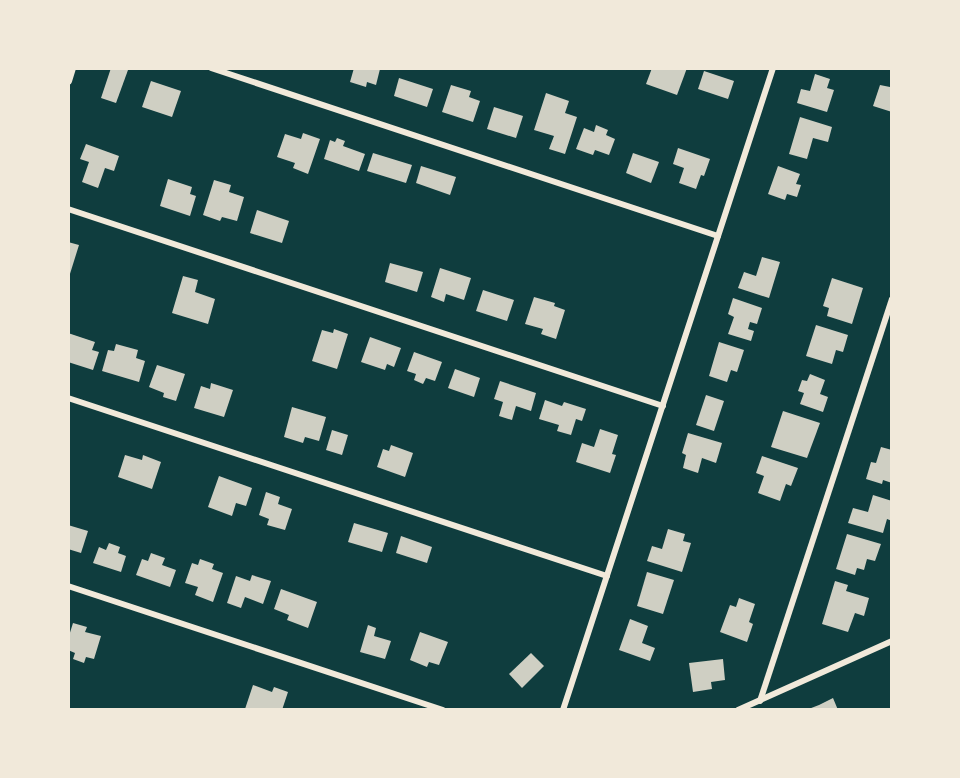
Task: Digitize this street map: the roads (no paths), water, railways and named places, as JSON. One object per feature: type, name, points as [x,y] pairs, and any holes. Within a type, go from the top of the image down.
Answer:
[{"type":"street","points":[[68,81],[72,68]]},
{"type":"street","points":[[211,68],[718,236]]},
{"type":"street","points":[[563,710],[773,68]]},
{"type":"street","points":[[68,209],[663,406]]},
{"type":"street","points":[[760,701],[892,299]]},
{"type":"street","points":[[68,398],[607,576]]},
{"type":"street","points":[[68,586],[443,710]]},
{"type":"street","points":[[738,710],[892,641]]}]
